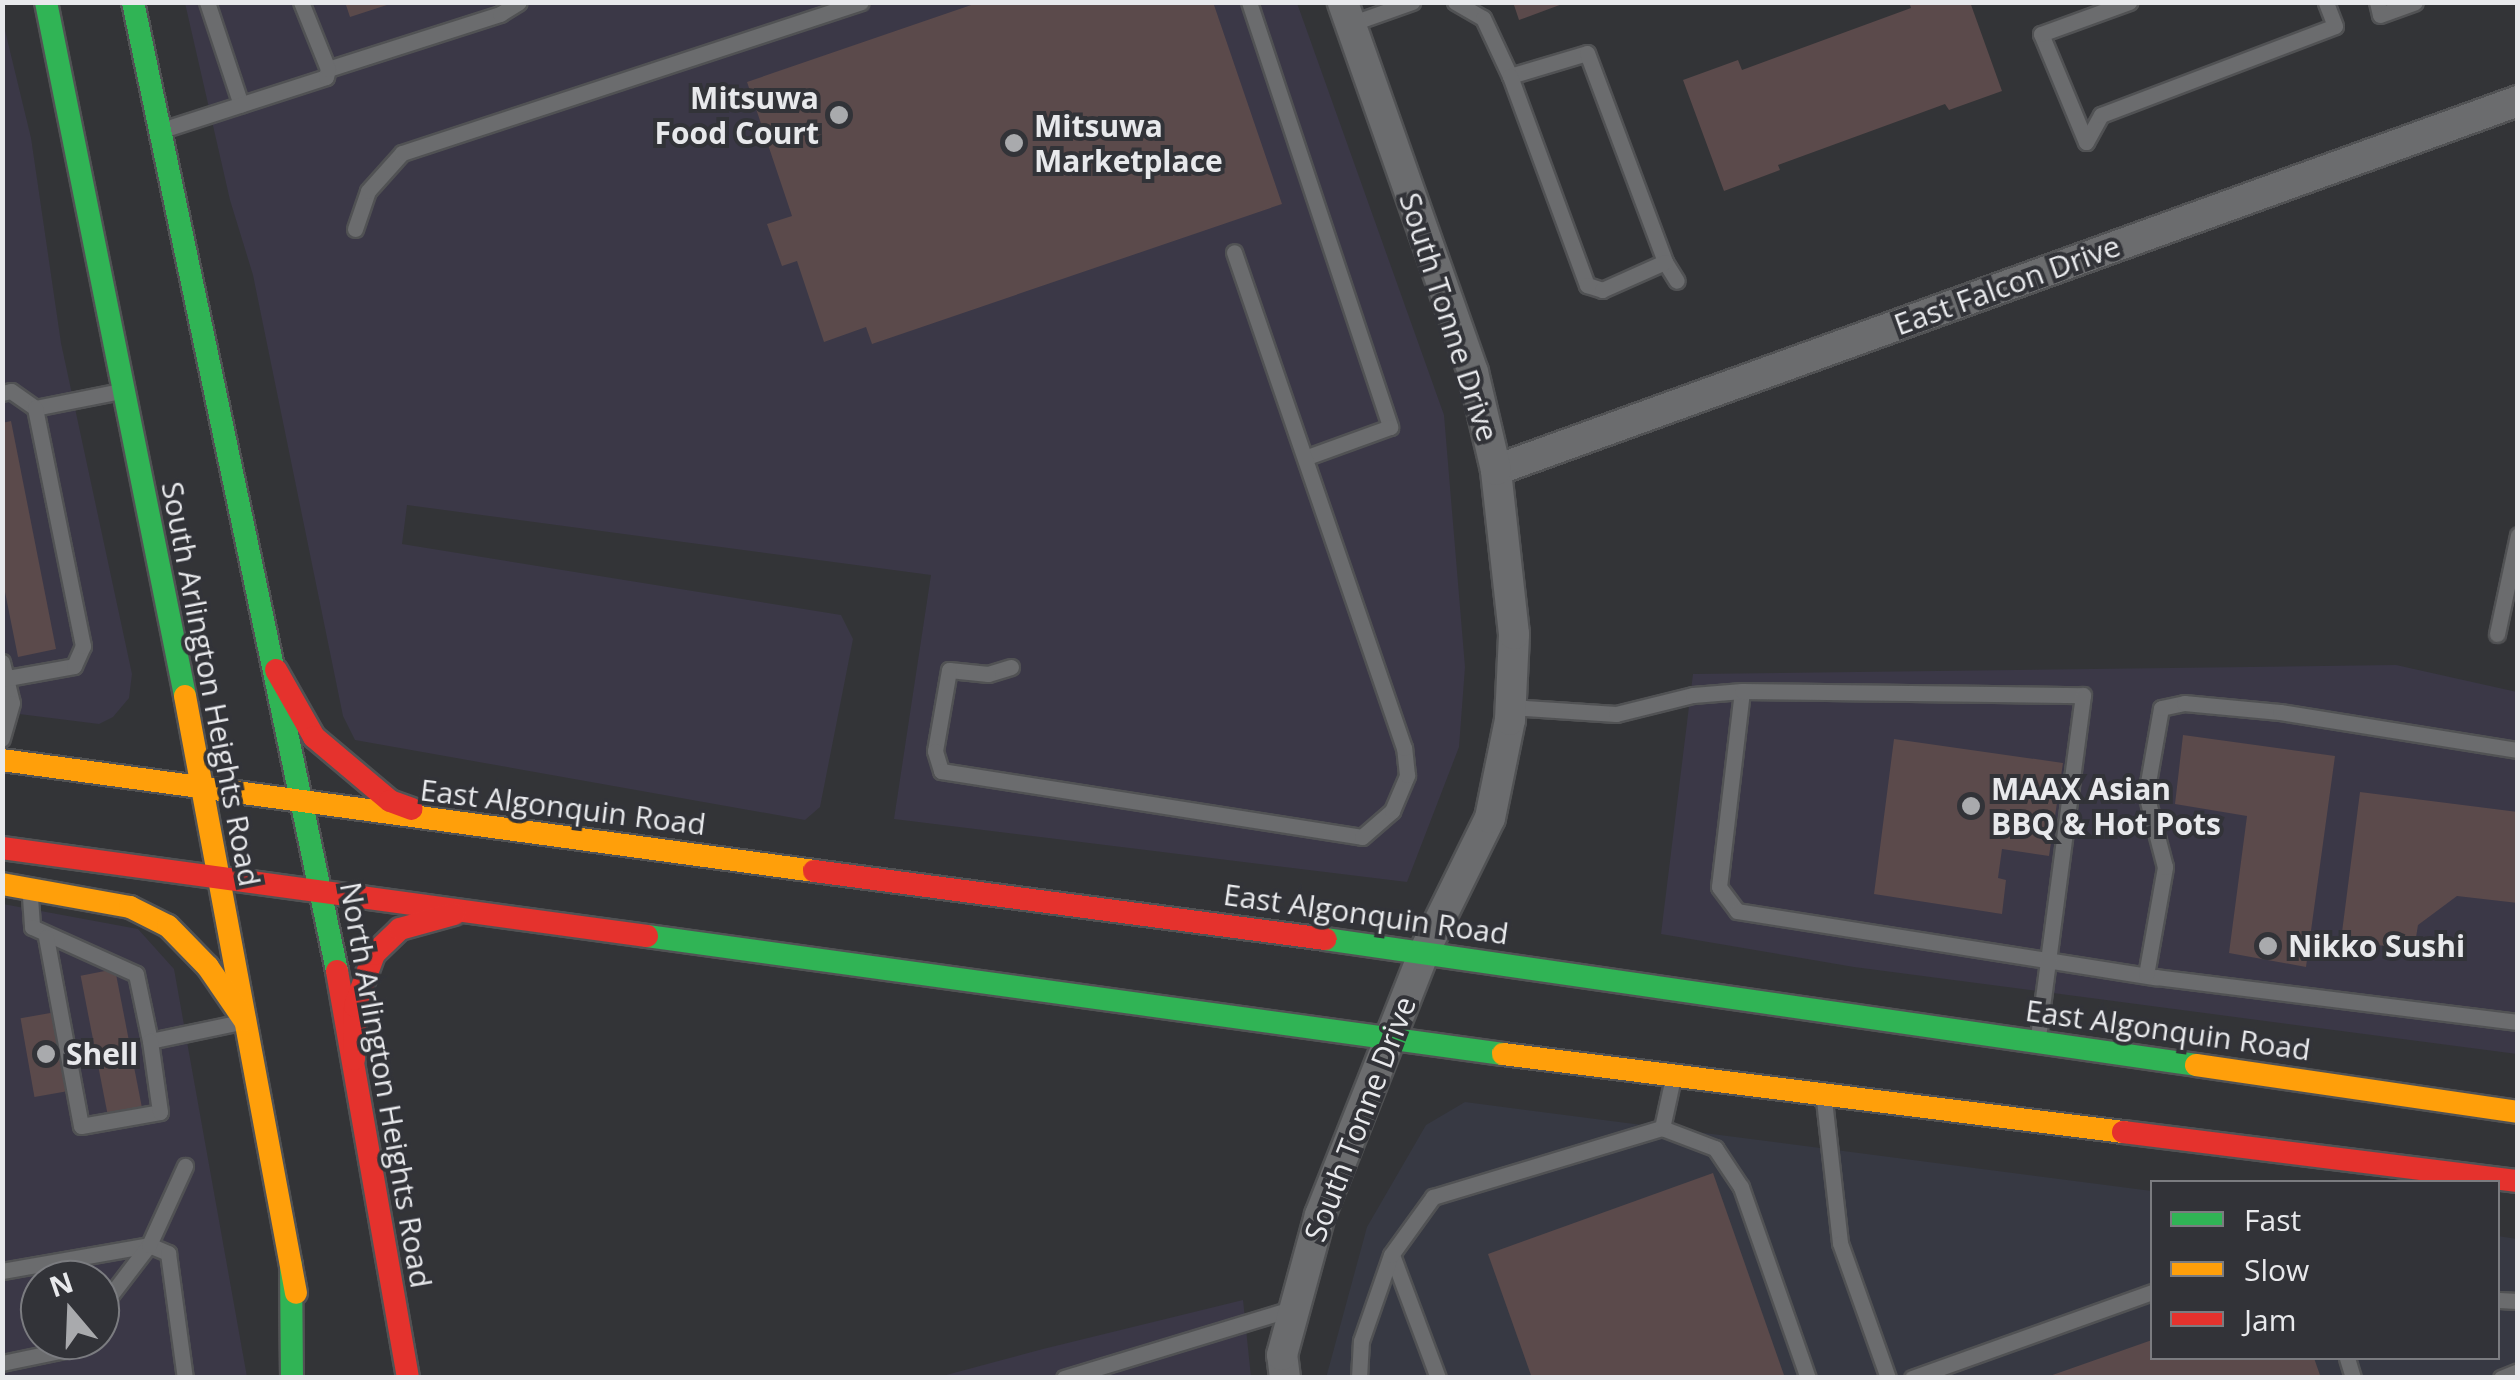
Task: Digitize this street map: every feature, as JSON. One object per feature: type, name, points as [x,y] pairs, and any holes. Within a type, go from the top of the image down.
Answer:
[{"type":"main road","name":"South Arlington Heights Road","points":[[46,2],[204,790],[314,1378]]},
{"type":"main road","points":[[134,2],[276,670],[299,803]]},
{"type":"main road","points":[[276,670],[314,737],[339,762],[390,800],[449,824]]},
{"type":"main road","name":"East Algonquin Road","points":[[2,760],[449,824],[1424,952],[2518,1112]]},
{"type":"main road","name":"North Arlington Heights Road","points":[[299,803],[323,890],[408,1378]]},
{"type":"main road","points":[[2,848],[1673,1077],[2518,1180]]},
{"type":"main road","points":[[2,884],[30,889],[61,911],[130,908],[168,926],[208,967],[245,1021]]},
{"type":"main road","points":[[354,1059],[355,1006],[374,954],[400,929],[466,910]]},
{"type":"main road","points":[[290,1265],[292,1378]]},
{"type":"street","name":"South Tonne Drive","points":[[1285,1378],[1282,1355],[1320,1215],[1424,952],[1490,818],[1510,708],[1514,634],[1496,470],[1473,372],[1346,13]]},
{"type":"street","name":"East Falcon Drive","points":[[1496,470],[2518,101]]},
{"type":"lane","points":[[207,2],[241,104]]},
{"type":"lane","points":[[161,130],[326,77],[328,69],[302,2]]},
{"type":"lane","points":[[328,69],[500,14],[519,2]]},
{"type":"lane","points":[[355,229],[368,192],[402,153],[861,2]]},
{"type":"lane","points":[[1250,2],[1390,427],[1306,457]]},
{"type":"lane","points":[[1346,13],[1412,2]]},
{"type":"lane","points":[[1455,2],[1483,18],[1510,76],[1587,284],[1602,290],[1665,262]]},
{"type":"lane","points":[[2128,2],[2041,34],[2086,142],[2101,115],[2335,26],[2326,2]]},
{"type":"lane","points":[[2376,2],[2380,14],[2415,2]]},
{"type":"lane","points":[[1510,76],[1587,52],[1665,262],[1677,281]]},
{"type":"lane","points":[[1011,667],[988,674],[950,670],[935,751],[941,771],[1362,836],[1392,811],[1407,775],[1404,748],[1234,252]]},
{"type":"lane","points":[[35,408],[122,390]]},
{"type":"lane","points":[[2,393],[10,391],[35,408],[82,646],[74,666],[5,680]]},
{"type":"lane","points":[[2496,634],[2518,535]]},
{"type":"lane","points":[[2,662],[12,703],[2,739]]},
{"type":"lane","points":[[1510,708],[1616,714],[1693,695],[1742,691],[2083,695],[2038,1042]]},
{"type":"lane","points":[[1742,691],[1719,888],[1738,910],[2048,961],[2518,1022]]},
{"type":"lane","points":[[2146,975],[2165,866],[2146,794],[2161,708],[2184,703],[2280,712],[2518,750]]},
{"type":"lane","points":[[30,889],[32,927],[46,937],[96,953],[136,974],[160,1112],[82,1126],[46,937],[61,911]]},
{"type":"lane","points":[[150,1041],[245,1021]]},
{"type":"lane","points":[[1662,1128],[1673,1077]]},
{"type":"lane","points":[[1824,1096],[1840,1243],[1888,1378]]},
{"type":"lane","points":[[1359,1378],[1360,1341],[1392,1255],[1433,1197],[1662,1128],[1716,1148],[1741,1188],[1808,1378]]},
{"type":"lane","points":[[120,1283],[150,1245],[184,1166]]},
{"type":"lane","points":[[2,1271],[150,1245],[168,1253],[185,1378]]},
{"type":"lane","points":[[1392,1255],[1438,1378]]},
{"type":"lane","points":[[1912,1378],[2150,1293]]},
{"type":"lane","points":[[1064,1378],[1294,1308]]},
{"type":"lane","points":[[2501,1378],[2518,1372]]},
{"type":"shaded area","points":[[185,3],[1297,3],[1444,415],[1465,667],[1459,747],[1407,882],[894,819],[931,575],[407,505],[402,544],[841,615],[853,639],[820,807],[805,820],[355,740],[343,716],[253,275],[230,200]]},
{"type":"shaded area","points":[[2,18],[31,138],[61,343],[132,674],[129,698],[113,717],[99,724],[3,712]]},
{"type":"shaded area","points":[[2396,665],[2517,692],[2517,1054],[1854,967],[1661,934],[1693,674]]},
{"type":"shaded area","points":[[3,904],[138,929],[174,969],[247,1377],[3,1378]]},
{"type":"shaded area","points":[[1465,1102],[2150,1191],[2150,1360],[2500,1360],[2500,1236],[2517,1239],[2517,1377],[1326,1378],[1367,1227],[1426,1125]]},
{"type":"shaded area","points":[[1243,1300],[1251,1377],[935,1378],[1043,1349]]},
{"type":"building","points":[[345,2],[393,2],[393,3],[350,17]]},
{"type":"building","name":"Mitsuwa Marketplace","points":[[980,2],[1213,2],[1282,204],[872,344],[866,327],[824,342],[797,261],[782,266],[767,224],[792,216],[747,82]]},
{"type":"building","points":[[1513,2],[1565,2],[1565,3],[1519,20]]},
{"type":"building","points":[[1909,2],[1970,2],[2002,91],[1949,110],[1945,104],[1778,165],[1780,170],[1724,191],[1683,80],[1738,60],[1742,70],[1911,8]]},
{"type":"building","points":[[11,421],[56,649],[18,657],[2,577],[2,423]]},
{"type":"building","points":[[2183,735],[2335,756],[2306,967],[2229,953],[2247,816],[2175,804]]},
{"type":"building","name":"MAAX Asian BBQ & Hot Pots","points":[[1894,739],[2063,763],[2049,856],[2002,849],[1998,878],[2006,880],[2002,914],[1874,894]]},
{"type":"building","points":[[2360,792],[2518,812],[2518,903],[2457,896],[2418,925],[2414,950],[2341,940]]},
{"type":"building","name":"Shell","points":[[115,969],[143,1112],[109,1119],[81,976]]},
{"type":"building","name":"Shell","points":[[56,1012],[70,1091],[34,1097],[21,1018]]},
{"type":"building","points":[[1713,1173],[1785,1378],[1532,1378],[1488,1254]]},
{"type":"building","points":[[2150,1341],[2150,1360],[2315,1360],[2321,1378],[2044,1378]]},
{"type":"traffic: fast","points":[[46,2],[185,696]]},
{"type":"traffic: fast","points":[[133,2],[337,971]]},
{"type":"traffic: fast","points":[[647,936],[1503,1054]]},
{"type":"traffic: fast","points":[[1325,939],[2196,1065]]},
{"type":"traffic: fast","points":[[291,1265],[292,1378]]},
{"type":"traffic: slow","points":[[185,696],[296,1293]]},
{"type":"traffic: slow","points":[[2,760],[814,871]]},
{"type":"traffic: slow","points":[[2,884],[130,907],[168,926],[208,967],[245,1021]]},
{"type":"traffic: slow","points":[[1503,1054],[2123,1132]]},
{"type":"traffic: slow","points":[[2196,1065],[2518,1112]]},
{"type":"traffic: jam","points":[[276,670],[314,737],[390,801],[412,809]]},
{"type":"traffic: jam","points":[[2,848],[647,936]]},
{"type":"traffic: jam","points":[[814,871],[1325,939]]},
{"type":"traffic: jam","points":[[354,1059],[355,1006],[374,954],[400,929],[454,914]]},
{"type":"traffic: jam","points":[[337,971],[408,1378]]},
{"type":"traffic: jam","points":[[2123,1132],[2518,1181]]},
{"type":"place","name":"Mitsuwa Food Court","points":[[839,115]]},
{"type":"place","name":"Mitsuwa Marketplace","points":[[1014,143]]},
{"type":"place","name":"MAAX Asian BBQ & Hot Pots","points":[[1971,806]]},
{"type":"place","name":"Nikko Sushi","points":[[2268,946]]},
{"type":"place","name":"Shell","points":[[46,1054]]}]
